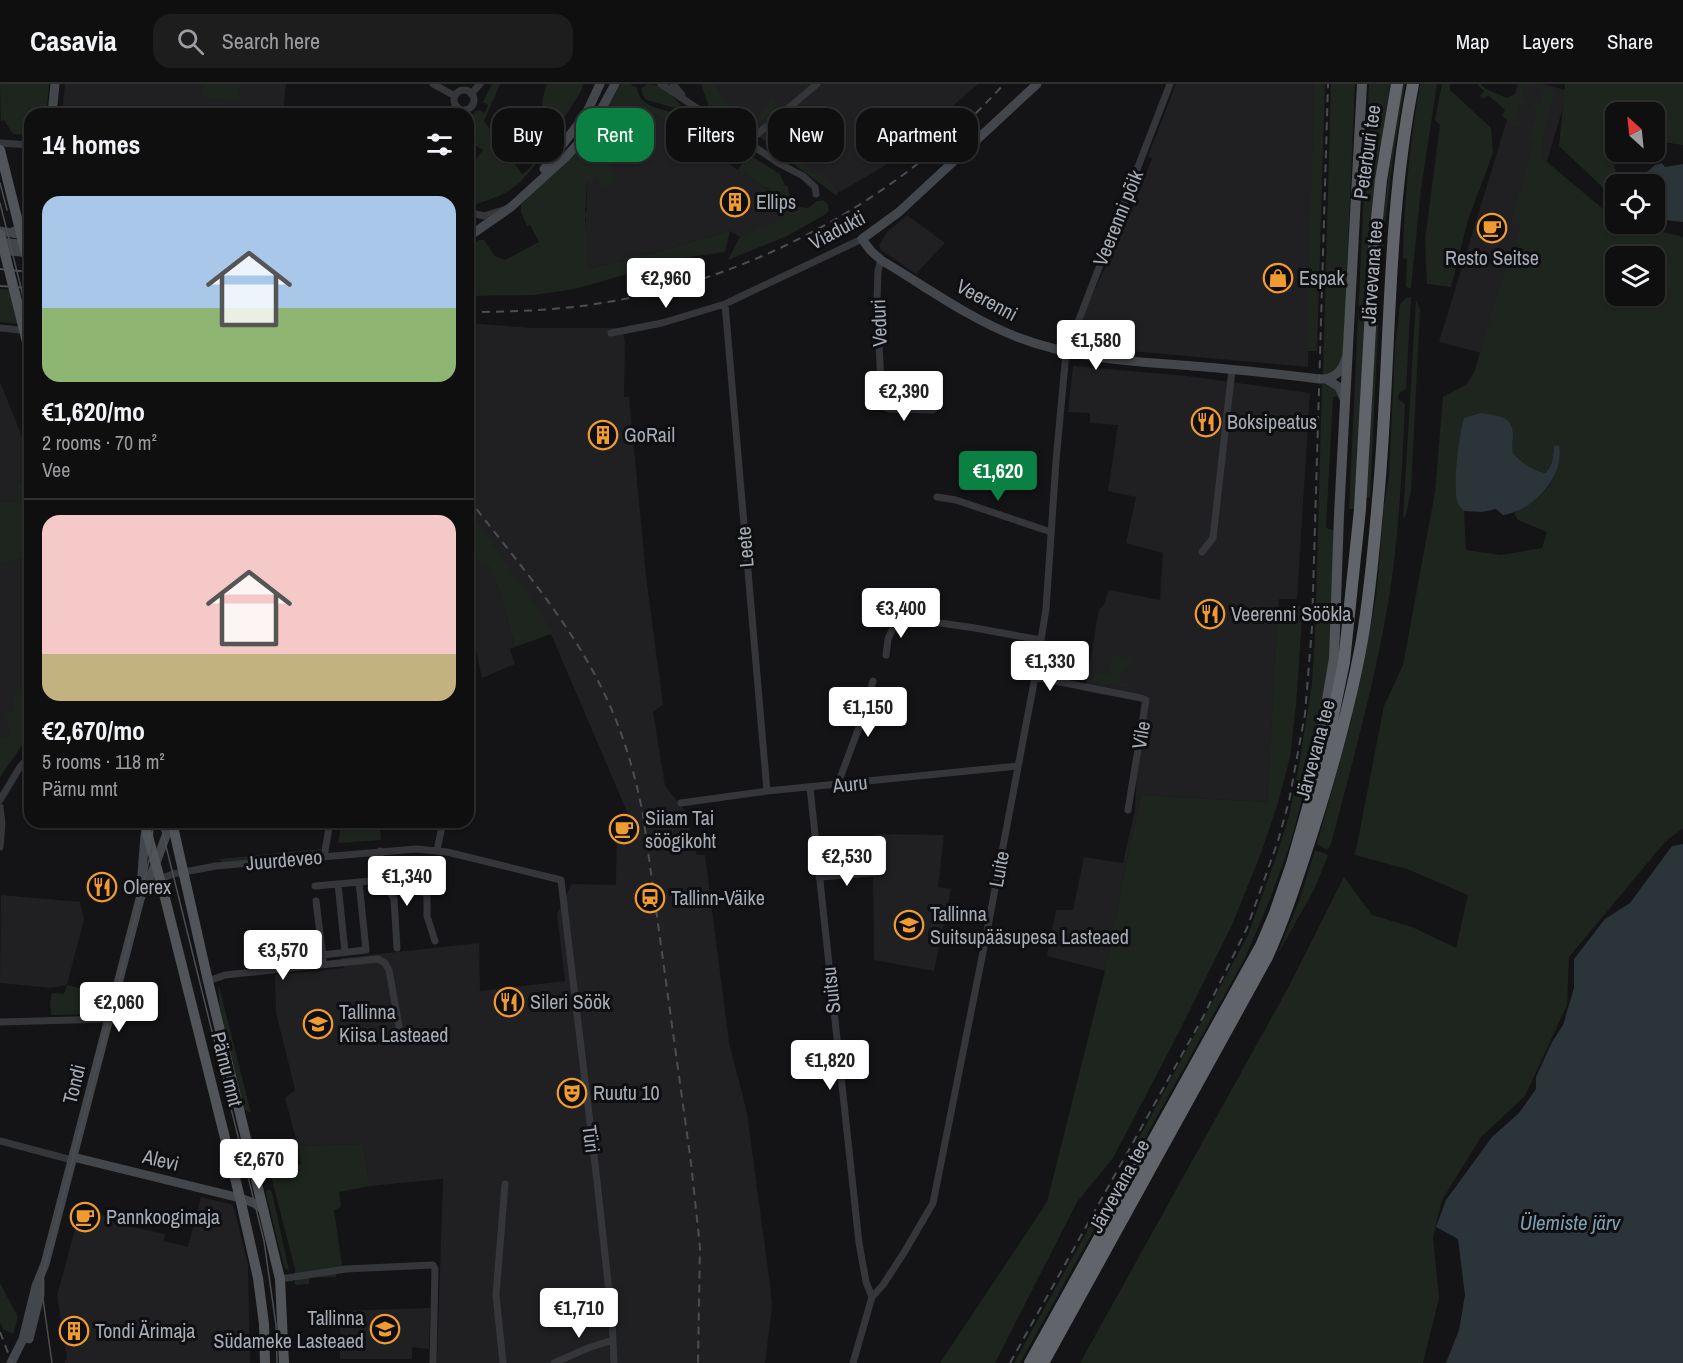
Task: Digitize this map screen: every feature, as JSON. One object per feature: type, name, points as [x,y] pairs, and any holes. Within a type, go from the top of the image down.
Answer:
[{"type":"highway","name":"Peterburi tee","points":[[1365,404],[1375,238],[1383,169],[1397,84]]},
{"type":"highway","name":"Järvevana tee","points":[[1043,1363],[1267,957],[1301,870],[1332,771],[1354,679],[1369,588],[1379,499],[1392,255],[1413,84]]},
{"type":"highway","name":"Järvevana tee","points":[[1030,1363],[1261,946],[1292,864],[1330,730],[1345,653],[1360,509],[1365,404]]},
{"type":"main road","name":"Järvevana tee","points":[[1305,812],[1334,658],[1347,354],[1362,84]]},
{"type":"main road","points":[[0,150],[24,246]]},
{"type":"main road","points":[[3,233],[24,327]]},
{"type":"main road","name":"Pärnu mnt","points":[[145,828],[161,879],[258,1278],[264,1324],[265,1363]]},
{"type":"main road","name":"Pärnu mnt","points":[[173,828],[280,1279],[284,1363]]},
{"type":"street","points":[[53,108],[55,84]]},
{"type":"street","points":[[433,84],[455,96]]},
{"type":"street","points":[[471,94],[480,84]]},
{"type":"street","points":[[474,214],[484,216],[511,207],[551,161],[586,114],[600,84]]},
{"type":"street","points":[[474,233],[511,207],[566,157],[590,130],[615,84]]},
{"type":"street","points":[[661,84],[695,108]]},
{"type":"street","points":[[673,84],[689,104]]},
{"type":"street","points":[[756,134],[817,84]]},
{"type":"street","name":"Viadukti","points":[[611,333],[662,322],[725,304],[874,232],[907,205],[1037,84]]},
{"type":"street","name":"Veerenni põik","points":[[1066,352],[1170,84]]},
{"type":"street","points":[[455,108],[455,96],[462,91],[471,94]]},
{"type":"street","points":[[468,108],[473,102],[471,94]]},
{"type":"street","points":[[0,143],[24,145]]},
{"type":"street","points":[[756,147],[809,181],[815,186],[816,194]]},
{"type":"street","points":[[3,233],[24,227]]},
{"type":"street","points":[[3,233],[24,235]]},
{"type":"street","name":"Veerenni","points":[[862,239],[881,260],[992,326],[1017,337],[1066,352],[1130,362],[1326,379]]},
{"type":"street","points":[[0,242],[24,244]]},
{"type":"street","points":[[0,250],[24,253]]},
{"type":"street","name":"Veduri","points":[[881,260],[878,271],[877,301],[882,406],[889,409],[933,410]]},
{"type":"street","name":"Leete","points":[[725,304],[767,791]]},
{"type":"street","points":[[0,327],[24,330]]},
{"type":"street","name":"Luite","points":[[853,1363],[872,1297],[883,1285],[933,1203],[1035,677],[1046,609],[1066,352]]},
{"type":"street","points":[[1326,379],[1339,372],[1347,354]]},
{"type":"street","points":[[1202,552],[1213,538],[1232,370]]},
{"type":"street","points":[[1326,379],[1339,387],[1345,401]]},
{"type":"street","points":[[938,497],[956,500],[1051,532]]},
{"type":"street","points":[[886,655],[888,639],[898,617],[1041,640]]},
{"type":"street","name":"Vile","points":[[1035,677],[1146,700],[1128,810]]},
{"type":"street","points":[[837,786],[861,722],[873,681]]},
{"type":"street","points":[[0,800],[24,763]]},
{"type":"street","name":"Auru","points":[[681,803],[767,791],[837,786],[1018,766]]},
{"type":"street","name":"Suitsu","points":[[810,788],[859,1243],[866,1282],[872,1297]]},
{"type":"street","points":[[0,807],[2,824],[0,847]]},
{"type":"street","points":[[140,899],[145,850],[144,828]]},
{"type":"street","name":"Tondi","points":[[10,1363],[23,1340],[140,899],[169,828]]},
{"type":"street","points":[[324,857],[329,828]]},
{"type":"street","points":[[437,850],[442,828]]},
{"type":"street","name":"Juurdeveo","points":[[146,885],[184,872],[216,866],[380,851],[437,850],[561,879]]},
{"type":"street","points":[[380,851],[386,883],[394,899],[397,948]]},
{"type":"street","points":[[819,877],[873,873]]},
{"type":"street","name":"Türi","points":[[561,879],[597,1181],[614,1363]]},
{"type":"street","points":[[322,955],[366,950],[359,882]]},
{"type":"street","points":[[315,886],[359,882],[386,883],[424,892],[428,895],[428,916],[435,941]]},
{"type":"street","points":[[338,884],[345,952]]},
{"type":"street","points":[[316,900],[324,964]]},
{"type":"street","points":[[208,981],[225,975],[378,959],[386,963],[389,970],[401,1037]]},
{"type":"street","points":[[0,1022],[109,1019]]},
{"type":"street","points":[[0,1141],[73,1158]]},
{"type":"street","name":"Alevi","points":[[73,1158],[240,1198],[264,1210]]},
{"type":"street","points":[[503,1363],[496,1295],[505,1184]]},
{"type":"street","points":[[280,1279],[346,1269],[433,1265],[435,1269],[434,1363]]},
{"type":"street","name":"Tondi","points":[[18,1363],[26,1349],[33,1325],[40,1295],[39,1280]]},
{"type":"street","points":[[554,1363],[613,1340]]},
{"type":"shaded area","points":[[0,84],[49,84],[47,108],[24,108],[24,135],[13,134],[4,120],[1,121]]},
{"type":"shaded area","points":[[65,84],[286,84],[284,108],[63,108]]},
{"type":"shaded area","points":[[204,84],[240,84],[239,101],[202,97]]},
{"type":"shaded area","points":[[492,84],[500,84],[484,121],[492,132],[492,162],[513,162],[522,174],[537,162],[510,190],[474,205],[474,162],[483,150],[474,145],[474,113],[478,110],[485,113],[488,105],[483,102]]},
{"type":"shaded area","points":[[547,84],[583,84],[564,118],[564,108],[542,108]]},
{"type":"shaded area","points":[[621,84],[631,84],[637,87],[639,94],[648,104],[666,111],[666,121],[654,113],[654,108],[607,108]]},
{"type":"shaded area","points":[[647,84],[664,89],[683,108],[647,100],[642,88]]},
{"type":"shaded area","points":[[701,84],[714,84],[721,96],[739,108],[711,108]]},
{"type":"shaded area","points":[[707,84],[978,84],[950,108],[856,108],[856,162],[889,162],[840,192],[796,162],[844,162],[844,108],[768,108],[768,143],[756,135],[756,108],[717,108]]},
{"type":"shaded area","name":"Espak","points":[[1176,84],[1314,84],[1308,367],[1075,346],[1087,306],[1124,228],[1152,159],[1148,156]]},
{"type":"shaded area","points":[[1314,84],[1325,84],[1317,351],[1308,351],[1307,331]]},
{"type":"shaded area","points":[[1331,84],[1355,84],[1343,357],[1336,369],[1323,374]]},
{"type":"shaded area","points":[[1369,84],[1390,84],[1370,233],[1355,509],[1349,509]]},
{"type":"shaded area","points":[[1401,84],[1405,84],[1385,226],[1370,497],[1366,498],[1382,225]]},
{"type":"shaded area","points":[[1420,84],[1437,84],[1421,189],[1411,288],[1408,288],[1406,286],[1407,259],[1403,258],[1405,214],[1410,149]]},
{"type":"shaded area","points":[[1442,84],[1450,84],[1450,90],[1491,128],[1493,153],[1468,220],[1451,287],[1427,284],[1425,240],[1440,125],[1435,120]]},
{"type":"shaded area","points":[[1477,84],[1507,98],[1517,93],[1522,84],[1534,84],[1553,91],[1541,157],[1605,211],[1605,234],[1665,233],[1683,237],[1683,828],[1665,842],[1569,957],[1567,1005],[1525,1096],[1481,1137],[1442,1200],[1433,1238],[1439,1298],[1423,1363],[1080,1363],[1288,988],[1344,877],[1372,915],[1412,927],[1456,948],[1468,895],[1407,869],[1355,855],[1384,706],[1403,665],[1435,492],[1443,397],[1467,384],[1475,370],[1522,223],[1511,223],[1534,140],[1529,137],[1528,125],[1533,126],[1538,110],[1533,108],[1534,103],[1541,104],[1544,91],[1533,85],[1531,87],[1525,85],[1521,98],[1526,101],[1525,105],[1519,105],[1515,120],[1521,123],[1518,126],[1502,116],[1505,110],[1488,95],[1484,99],[1480,96],[1484,91]],"holes":[[[1480,413],[1511,424],[1513,453],[1536,470],[1545,473],[1548,471],[1554,446],[1555,470],[1550,484],[1540,496],[1514,513],[1518,520],[1547,532],[1542,548],[1501,555],[1466,550],[1464,511],[1458,504],[1457,460],[1464,418]]]},
{"type":"shaded area","points":[[1518,84],[1544,84],[1568,91],[1489,355],[1439,342]]},
{"type":"shaded area","points":[[1565,84],[1683,84],[1683,145],[1665,142],[1665,102],[1605,102],[1605,162],[1613,162],[1616,174],[1605,174],[1605,190],[1559,146]]},
{"type":"shaded area","points":[[772,100],[780,105],[776,108],[768,108],[768,115],[756,125],[756,119]]},
{"type":"shaded area","points":[[654,111],[666,119],[666,162],[727,162],[787,203],[785,219],[740,237],[730,231],[650,254],[633,255],[633,259],[590,268],[585,245],[588,162],[654,162]]},
{"type":"shaded area","points":[[576,147],[576,162],[609,162],[614,177],[619,182],[600,187],[599,177],[594,176],[593,181],[587,181],[585,212],[589,215],[585,218],[588,264],[591,268],[633,259],[633,255],[650,254],[730,231],[725,252],[662,261],[575,289],[533,295],[474,296],[474,243],[484,240],[495,256],[505,260],[539,242],[530,225],[527,226],[521,212],[521,205]]},
{"type":"shaded area","points":[[756,159],[780,174],[795,204],[808,208],[817,201],[823,200],[828,204],[829,210],[826,214],[787,236],[728,260],[740,237],[785,218],[783,214],[787,202],[745,174],[743,176],[738,170],[743,162],[756,162]]},
{"type":"shaded area","points":[[791,162],[803,162],[814,174],[819,172],[838,191],[837,196]]},
{"type":"shaded area","points":[[907,215],[945,243],[916,274],[881,250],[879,246],[886,233]]},
{"type":"shaded area","points":[[0,289],[24,291],[24,324],[0,322]]},
{"type":"shaded area","points":[[1411,297],[1406,389],[1399,393],[1398,399],[1405,404],[1392,579],[1362,724],[1331,844],[1327,850],[1317,844],[1351,722],[1376,598],[1384,506],[1389,477],[1395,348],[1400,304],[1406,298]]},
{"type":"shaded area","points":[[1416,300],[1420,310],[1411,491],[1406,515],[1403,518]]},
{"type":"shaded area","points":[[474,323],[531,328],[622,328],[625,343],[624,397],[629,397],[646,576],[663,705],[653,712],[665,786],[685,811],[697,855],[705,855],[729,1042],[747,1113],[770,1285],[772,1307],[765,1363],[437,1363],[443,1179],[370,1186],[363,1144],[298,1146],[285,1098],[295,1090],[276,1012],[275,975],[344,968],[342,958],[479,943],[480,991],[565,981],[557,914],[572,884],[616,885],[617,823],[631,821],[551,634],[474,520]]},
{"type":"shaded area","points":[[1073,366],[1187,376],[1310,393],[1297,599],[1279,599],[1267,802],[1141,795],[1105,971],[1047,956],[1056,910],[1073,910],[1084,857],[1123,863],[1135,810],[1141,701],[1083,691],[1087,680],[1099,609],[1103,607],[1109,590],[1160,600],[1163,553],[1126,543],[1136,497],[1108,491],[1118,425],[1090,423],[1090,413],[1068,412]]},
{"type":"shaded area","points":[[0,382],[24,440],[24,482],[18,483],[18,501],[0,502]]},
{"type":"shaded area","points":[[1322,383],[1335,389],[1339,396],[1333,397],[1326,528],[1334,530],[1331,646],[1315,751],[1291,841],[1269,902],[1245,958],[1020,1363],[1014,1363],[1248,935],[1289,816],[1312,683]]},
{"type":"shaded area","points":[[24,482],[24,557],[0,565],[0,502],[18,501],[18,483]]},
{"type":"shaded area","points":[[474,517],[553,631],[551,634],[515,647],[500,593],[489,565],[481,567],[474,547]]},
{"type":"shaded area","points":[[474,547],[481,566],[489,564],[500,593],[515,647],[510,649],[515,664],[482,678],[474,641]]},
{"type":"shaded area","points":[[24,557],[24,743],[0,777],[0,565]]},
{"type":"shaded area","points":[[1293,606],[1303,606],[1290,758],[1261,853],[1232,925],[1113,1158],[1077,1202],[995,1363],[940,1363],[1047,1202],[1105,971],[1141,795],[1267,802],[1278,612]]},
{"type":"shaded area","points":[[1113,655],[1134,659],[1121,674],[1120,683],[1127,684],[1128,687],[1088,681],[1093,679],[1096,673],[1109,674]]},
{"type":"shaded area","points":[[24,687],[24,743],[0,777],[0,739],[11,735],[6,714],[15,711],[12,696],[18,694],[17,689]]},
{"type":"shaded area","points":[[341,828],[380,828],[381,840],[338,843]]},
{"type":"shaded area","name":"Tallinna Suitsupääsupesa Lasteaed","points":[[875,834],[944,835],[938,887],[951,889],[934,971],[874,960],[873,868],[877,867]]},
{"type":"shaded area","points":[[322,849],[318,854],[222,862],[219,859]]},
{"type":"shaded area","points":[[1315,850],[1328,855],[1314,890],[1277,955],[1299,901]]},
{"type":"shaded area","points":[[1,895],[80,902],[84,919],[67,985],[51,988],[0,983]]},
{"type":"shaded area","points":[[67,985],[104,995],[101,1011],[98,1014],[51,1015],[52,993],[64,994]]},
{"type":"shaded area","points":[[218,986],[251,1113],[243,1109],[220,1008]]},
{"type":"shaded area","points":[[363,1144],[370,1186],[339,1192],[341,1207],[334,1210],[343,1272],[337,1272],[336,1277],[309,1278],[309,1284],[295,1285],[295,1269],[270,1172],[301,1164],[298,1146]]},
{"type":"shaded area","points":[[267,1190],[272,1192],[289,1271],[284,1267]]},
{"type":"shaded area","points":[[201,1197],[233,1205],[248,1264],[250,1363],[65,1363],[67,1359],[57,1296],[82,1203],[97,1207],[97,1214],[111,1217],[114,1223],[165,1234],[164,1241],[188,1247]]},
{"type":"shaded area","points":[[0,1283],[18,1317],[13,1334],[3,1329],[0,1322]]},
{"type":"shaded area","name":"Tallinna Südameke Lasteaed","points":[[430,1308],[429,1349],[412,1347],[412,1359],[340,1359],[340,1311]]},
{"type":"water","points":[[1662,163],[1665,167],[1683,164],[1683,222],[1665,220],[1665,174],[1645,174],[1655,165]]},
{"type":"water","points":[[1480,413],[1502,417],[1510,423],[1513,434],[1513,453],[1536,470],[1545,473],[1548,471],[1554,446],[1559,445],[1560,457],[1552,480],[1535,500],[1514,512],[1503,515],[1496,509],[1482,512],[1464,511],[1458,504],[1456,475],[1462,425],[1464,418]]},
{"type":"water","name":"Ülemiste järv","points":[[1683,844],[1683,1363],[1446,1363],[1459,1330],[1465,1295],[1458,1239],[1436,1227],[1446,1200],[1492,1137],[1519,1113],[1536,1089],[1536,1077],[1552,1042],[1563,1025],[1574,988],[1574,959],[1605,919],[1630,903],[1672,846]]},
{"type":"tram line","points":[[0,183],[7,210]]},
{"type":"tram line","points":[[0,203],[24,300]]},
{"type":"tram line","points":[[52,1363],[42,1292],[43,1274],[140,899],[152,848],[153,828]]},
{"type":"tram line","points":[[161,828],[264,1241],[276,1325],[277,1363]]},
{"type":"railway","points":[[474,312],[538,310],[608,302],[664,290],[719,273],[772,252],[824,226],[873,196],[920,162],[964,124],[1004,84]]},
{"type":"railway","points":[[1010,1363],[1203,1017],[1247,928],[1278,841],[1289,801],[1305,714],[1312,627],[1328,84]]},
{"type":"railway","points":[[0,269],[24,271]]},
{"type":"railway","points":[[0,286],[24,288]]},
{"type":"railway","points":[[474,506],[559,616],[575,641],[611,708],[632,768],[643,815],[691,1163],[700,1247],[698,1363]]},
{"type":"railway","points":[[0,1332],[12,1363]]},
{"type":"place","name":"Ellips","points":[[735,202]]},
{"type":"place","name":"Resto Seitse","points":[[1492,228]]},
{"type":"place","name":"Espak","points":[[1278,278]]},
{"type":"place","name":"Boksipeatus","points":[[1206,422]]},
{"type":"place","name":"GoRail","points":[[603,435]]},
{"type":"place","name":"Veerenni Söökla","points":[[1210,614]]},
{"type":"place","name":"Siiam Tai söögikoht","points":[[624,829]]},
{"type":"place","name":"Olerex","points":[[102,887]]},
{"type":"place","name":"Tallinn-Väike","points":[[650,898]]},
{"type":"place","name":"Tallinna Suitsupääsupesa Lasteaed","points":[[909,925]]},
{"type":"place","name":"Sileri Söök","points":[[509,1002]]},
{"type":"place","name":"Tallinna Kiisa Lasteaed","points":[[318,1024]]},
{"type":"place","name":"Ruutu 10","points":[[572,1093]]},
{"type":"place","name":"Pannkoogimaja","points":[[85,1217]]},
{"type":"place","name":"Tallinna Südameke Lasteaed","points":[[385,1329]]},
{"type":"place","name":"Tondi Ärimaja","points":[[74,1331]]}]
